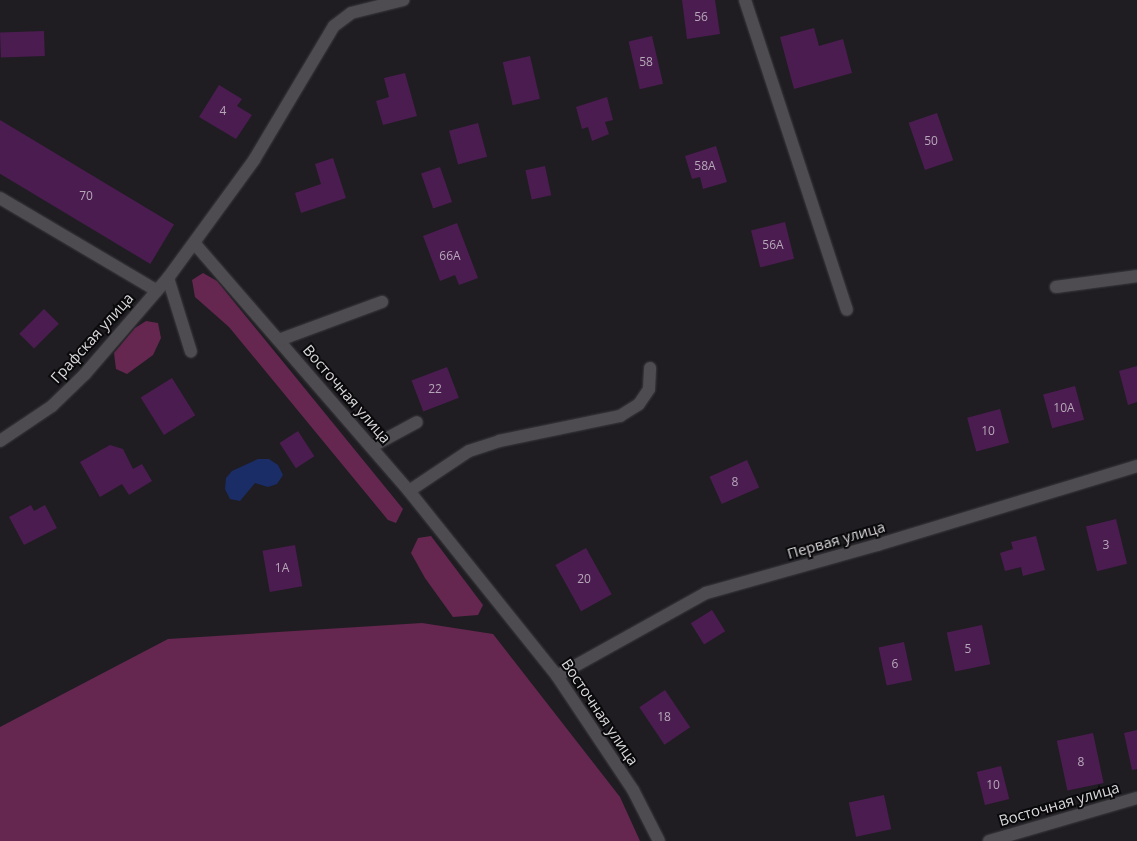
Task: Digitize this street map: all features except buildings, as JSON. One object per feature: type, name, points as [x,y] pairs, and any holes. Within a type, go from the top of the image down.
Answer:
[{"type":"street","points":[[195,244],[254,160],[334,26],[351,13],[403,0]]},
{"type":"street","points":[[744,0],[847,310]]},
{"type":"street","points":[[0,198],[157,291]]},
{"type":"street","name":"Графская улица","points":[[0,441],[52,406],[85,374],[195,244]]},
{"type":"street","name":"Восточная улица","points":[[195,244],[410,491],[557,676],[633,790],[659,841]]},
{"type":"street","points":[[1056,287],[1137,276]]},
{"type":"street","points":[[168,278],[191,352]]},
{"type":"street","points":[[278,340],[382,302]]},
{"type":"street","points":[[410,491],[469,451],[499,441],[620,416],[640,404],[649,390],[650,368]]},
{"type":"street","points":[[371,447],[417,422]]},
{"type":"street","name":"Первая улица","points":[[557,676],[706,594],[877,546],[1137,466]]},
{"type":"street","name":"Восточная улица","points":[[990,841],[1137,798]]},
{"type":"shaded area","points":[[203,273],[217,281],[403,509],[396,523],[388,520],[229,327],[195,297],[192,280]]},
{"type":"shaded area","points":[[146,321],[158,323],[161,338],[153,355],[127,374],[116,369],[114,353],[135,328]]},
{"type":"shaded area","points":[[431,536],[483,605],[478,615],[453,617],[425,578],[411,553],[418,538]]},
{"type":"shaded area","points":[[422,623],[493,634],[620,797],[640,841],[0,841],[0,727],[168,639]]},
{"type":"water","points":[[258,459],[269,459],[278,465],[283,475],[277,484],[268,487],[255,483],[240,501],[230,499],[225,489],[226,478],[232,471]]}]
